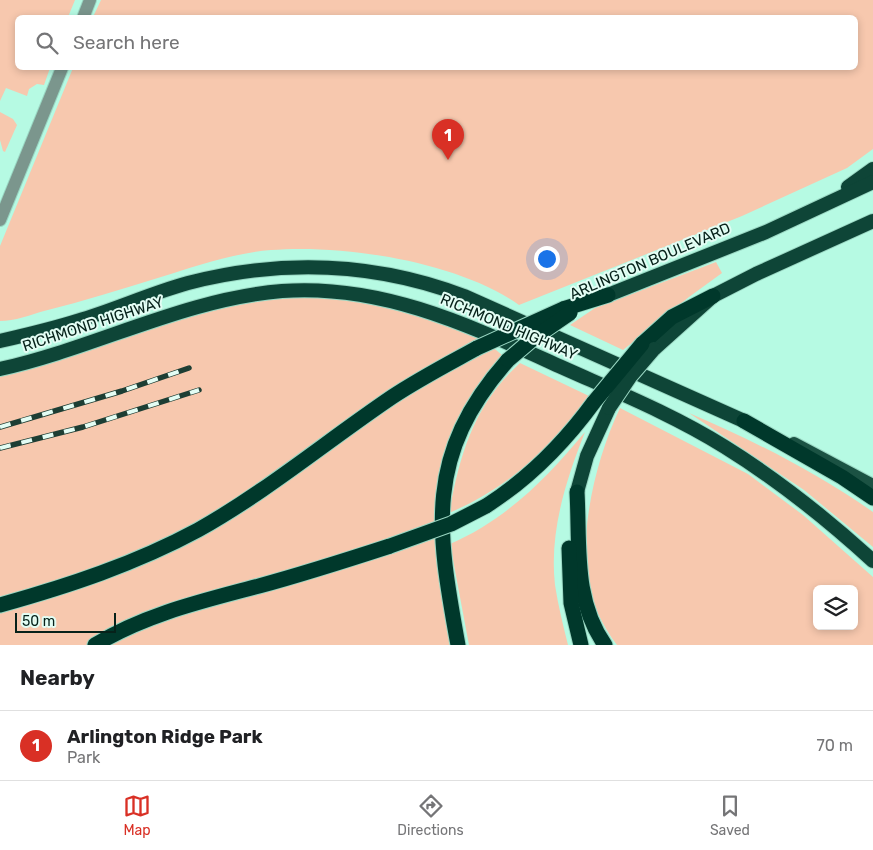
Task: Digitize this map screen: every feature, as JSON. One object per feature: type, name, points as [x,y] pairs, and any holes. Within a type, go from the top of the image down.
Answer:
[{"type":"highway","points":[[821,207],[873,169]]},
{"type":"highway","name":"ARLINGTON BOULEVARD","points":[[458,645],[442,546],[441,519],[445,480],[456,441],[471,408],[508,360],[567,311],[766,232],[873,182]]},
{"type":"highway","points":[[95,645],[137,624],[176,608],[293,576],[390,546],[451,524],[486,506],[518,484],[544,461],[571,432],[594,402],[648,346],[672,317],[756,274],[873,222]]},
{"type":"highway","name":"RICHMOND HIGHWAY","points":[[0,341],[47,330],[187,284],[244,271],[296,266],[378,272],[425,282],[464,296],[744,421]]},
{"type":"highway","name":"RICHMOND HIGHWAY","points":[[0,369],[70,350],[187,310],[247,296],[309,290],[365,295],[431,311],[465,324],[679,421],[766,474],[810,507],[873,561]]},
{"type":"highway","points":[[0,605],[55,590],[109,571],[196,531],[250,498],[392,397],[477,348],[567,311]]},
{"type":"highway","points":[[0,331],[47,330]]},
{"type":"highway","points":[[581,645],[569,583],[569,541],[576,492],[587,456],[609,408],[648,346]]},
{"type":"highway","points":[[744,421],[842,477],[873,498]]},
{"type":"highway","points":[[576,492],[578,560],[583,594],[592,620],[605,645]]},
{"type":"main road","points":[[744,421],[815,452],[873,485]]},
{"type":"street","points":[[84,15],[90,0]]},
{"type":"street","points":[[0,220],[61,70]]},
{"type":"shaded area","points":[[0,0],[75,0],[69,15],[15,15],[15,70],[49,70],[44,85],[37,84],[29,89],[27,96],[6,88],[0,101]]},
{"type":"shaded area","points":[[101,0],[873,0],[873,149],[847,168],[742,216],[519,305],[494,290],[465,277],[433,267],[366,253],[300,249],[271,250],[229,257],[22,318],[0,321],[0,246],[72,70],[858,70],[858,15],[94,15]]},
{"type":"shaded area","points":[[0,112],[13,119],[17,125],[5,152],[0,140]]},
{"type":"shaded area","points":[[716,262],[722,273],[623,350],[570,325],[595,308]]},
{"type":"shaded area","points":[[341,292],[465,324],[508,360],[492,378],[445,480],[458,645],[0,645],[0,369],[216,302]]},
{"type":"shaded area","points":[[520,363],[589,396],[560,432],[527,465],[490,492],[449,513],[458,470],[471,431],[491,396]]},
{"type":"shaded area","points":[[620,408],[748,474],[803,515],[873,577],[873,645],[617,645],[602,622],[595,605],[587,579],[585,558],[588,514],[604,448]]},
{"type":"shaded area","points":[[689,413],[737,434],[783,458],[829,483],[873,512],[873,547],[804,490]]},
{"type":"shaded area","points":[[585,432],[571,469],[554,545],[555,585],[568,645],[469,645],[450,544],[489,523],[524,496],[556,466]]},
{"type":"railway","points":[[0,427],[122,391],[189,368]]},
{"type":"railway","points":[[0,448],[83,427],[199,390]]},
{"type":"place","name":"Arlington Ridge Park","points":[[448,160]]}]
